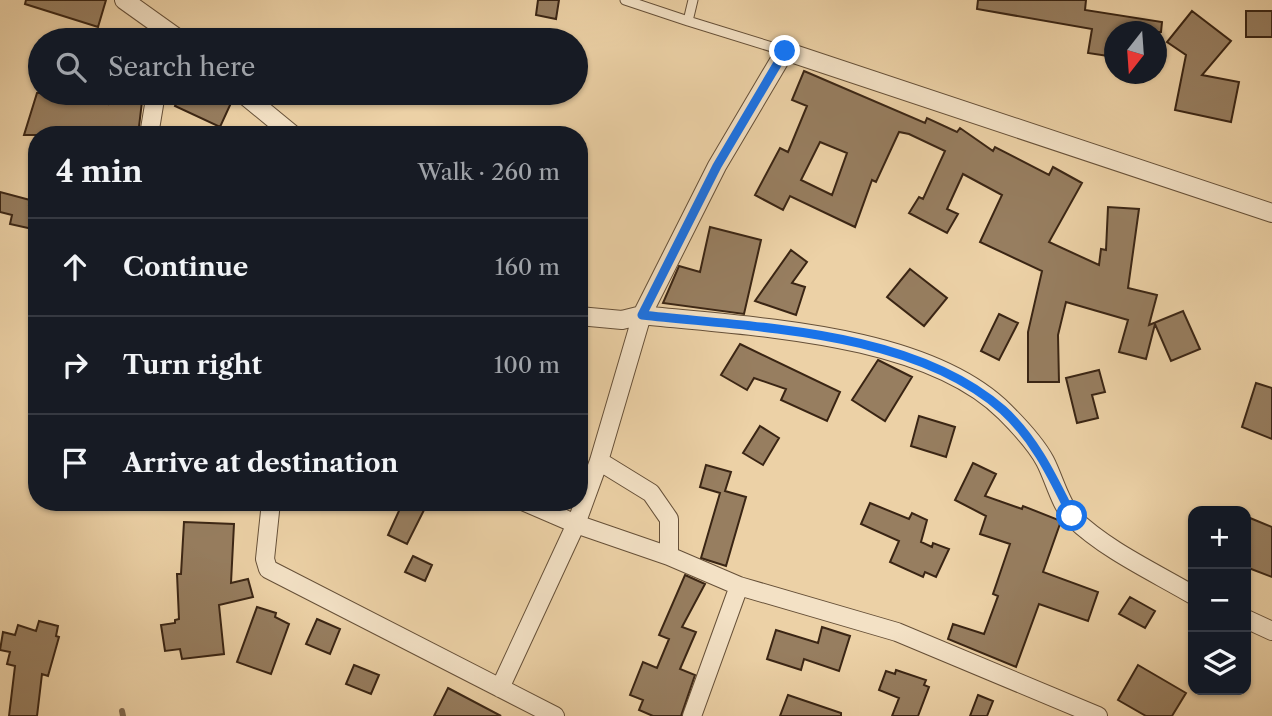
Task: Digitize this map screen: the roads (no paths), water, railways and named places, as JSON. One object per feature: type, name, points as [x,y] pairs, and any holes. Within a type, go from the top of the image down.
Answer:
[{"type":"street","points":[[124,0],[160,28]]},
{"type":"street","points":[[588,491],[642,315],[717,166],[785,51],[1272,213]]},
{"type":"street","points":[[150,126],[154,105]]},
{"type":"street","points":[[257,105],[282,126]]},
{"type":"street","points":[[588,317],[622,320],[642,315],[817,335],[905,356],[956,376],[1004,411],[1043,458],[1072,516],[1111,545],[1188,592]]},
{"type":"street","points":[[599,461],[651,493],[669,519],[669,555]]},
{"type":"street","points":[[270,511],[265,559],[268,569],[555,716]]},
{"type":"street","points":[[546,511],[576,524],[669,555],[739,586],[897,632],[1098,716]]},
{"type":"street","points":[[500,688],[581,511]]},
{"type":"street","points":[[692,716],[739,586]]},
{"type":"street","points":[[1251,621],[1272,631]]},
{"type":"lane","points":[[625,0],[785,51]]},
{"type":"lane","points":[[688,21],[693,0]]},
{"type":"waterway","points":[[122,711],[123,716]]}]
